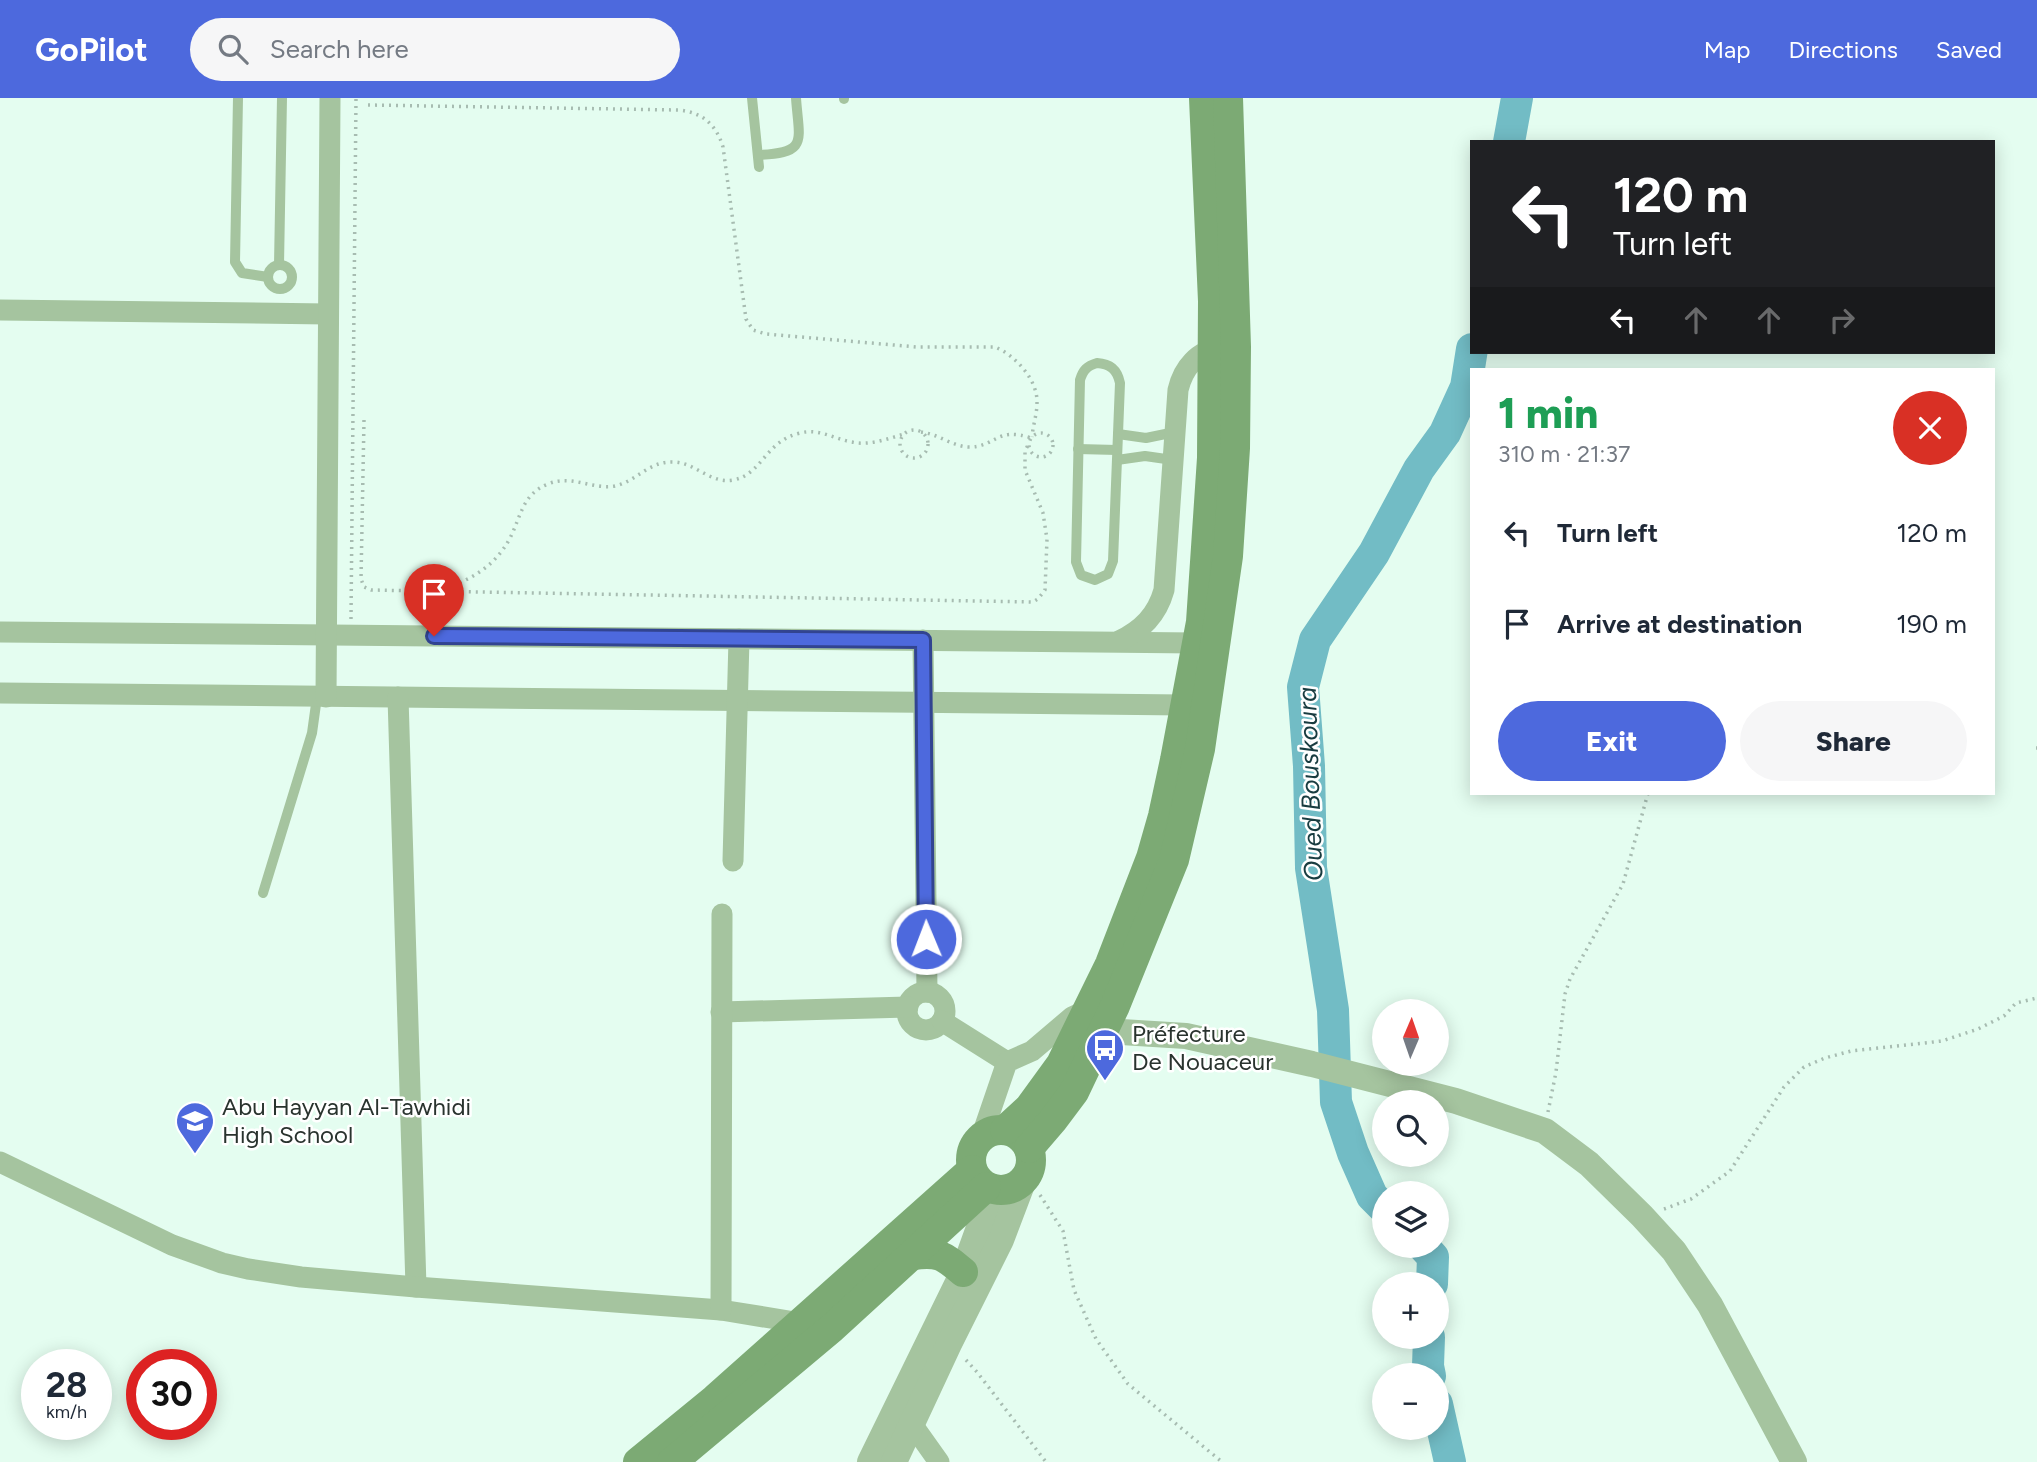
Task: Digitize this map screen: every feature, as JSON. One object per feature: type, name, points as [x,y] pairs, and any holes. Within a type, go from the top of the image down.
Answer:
[{"type":"main road","points":[[984,1182],[1009,1189],[1026,1169],[1053,1121],[1074,1092],[1103,1016],[1174,860],[1200,749],[1228,556],[1235,448],[1224,348],[1213,301],[1204,98]]},
{"type":"main road","points":[[984,1182],[971,1153],[1028,1108],[1103,1016],[1111,964],[1151,858],[1163,816],[1201,622],[1212,458],[1224,348],[1228,98]]},
{"type":"main road","points":[[993,1134],[1023,1140],[1026,1169]]},
{"type":"main road","points":[[672,1462],[832,1328],[913,1255],[984,1182]]},
{"type":"main road","points":[[638,1462],[801,1323],[984,1182]]},
{"type":"main road","points":[[913,1255],[941,1255],[963,1272]]},
{"type":"street","points":[[321,697],[326,635],[330,98]]},
{"type":"street","points":[[0,310],[328,314]]},
{"type":"street","points":[[1119,641],[1140,629],[1161,601],[1181,376],[1189,364],[1224,348]]},
{"type":"street","points":[[0,632],[1197,643]]},
{"type":"street","points":[[733,862],[739,639]]},
{"type":"street","points":[[923,640],[927,992]]},
{"type":"street","points":[[0,694],[1185,705]]},
{"type":"street","points":[[398,698],[416,1287]]},
{"type":"street","points":[[721,1310],[722,914]]},
{"type":"street","points":[[927,992],[934,993],[943,1002],[945,1015],[932,1029],[919,1028],[909,1019],[908,1007],[915,996],[927,992]]},
{"type":"street","points":[[721,1012],[908,1007]]},
{"type":"street","points":[[1007,1062],[1032,1051],[1072,1017],[1103,1016],[1312,1064],[1456,1101],[1545,1131],[1589,1164],[1674,1251],[1710,1305],[1794,1462]]},
{"type":"street","points":[[942,1021],[1007,1062]]},
{"type":"street","points":[[993,1134],[1007,1062]]},
{"type":"street","points":[[0,1162],[172,1245],[222,1263],[274,1274],[721,1310],[801,1323]]},
{"type":"street","points":[[894,1462],[1001,1240],[1026,1169]]},
{"type":"street","points":[[870,1462],[963,1272],[984,1182]]},
{"type":"street","points":[[912,1424],[939,1462]]},
{"type":"lane","points":[[238,98],[235,262],[239,270],[246,275],[268,277]]},
{"type":"lane","points":[[279,265],[282,98]]},
{"type":"lane","points":[[752,98],[759,167]]},
{"type":"lane","points":[[758,155],[786,153],[796,145],[796,98]]},
{"type":"lane","points":[[279,265],[291,272],[291,282],[288,286],[275,289],[268,277],[271,269],[279,265]]},
{"type":"lane","points":[[1097,363],[1113,367],[1118,374],[1118,434],[1111,568],[1102,579],[1087,579],[1077,569],[1076,562],[1080,380],[1089,366],[1097,363]]},
{"type":"lane","points":[[1118,434],[1146,438],[1175,432]]},
{"type":"lane","points":[[1079,449],[1173,460]]},
{"type":"lane","points":[[263,893],[321,697]]},
{"type":"path","points":[[351,635],[356,98]]},
{"type":"path","points":[[364,420],[362,583],[371,590],[1033,602],[1045,590],[1047,539],[1043,513],[1025,470],[1025,451],[1031,439],[1041,433],[1046,434],[1053,442],[1053,447],[1046,456],[1032,453],[1031,439],[1037,400],[1025,371],[1006,352],[995,347],[918,347],[753,331],[746,319],[723,147],[715,128],[699,114],[678,110],[368,105]]},
{"type":"path","points":[[434,592],[472,578],[487,568],[509,540],[526,500],[545,484],[570,480],[594,486],[619,485],[651,466],[676,462],[688,464],[709,477],[733,480],[754,470],[772,447],[787,437],[803,432],[821,432],[854,443],[870,443],[915,430],[972,447],[1004,435],[1023,435],[1031,439]]},
{"type":"path","points":[[904,434],[901,439],[902,452],[913,458],[925,453],[928,448],[928,442],[921,432]]},
{"type":"path","points":[[1545,1131],[1556,1072],[1565,994],[1574,972],[1623,884],[1647,795]]},
{"type":"path","points":[[1642,1216],[1691,1199],[1730,1171],[1784,1087],[1804,1067],[1852,1051],[1942,1041],[1978,1030],[2004,1016],[2016,1003],[2037,998]]},
{"type":"path","points":[[1026,1169],[1063,1231],[1074,1290],[1096,1339],[1128,1384],[1222,1462]]},
{"type":"path","points":[[949,1344],[977,1372],[1046,1462]]},
{"type":"waterway","name":"Oued Bouskoura","points":[[1509,140],[1517,98]]},
{"type":"waterway","name":"Oued Bouskoura","points":[[1372,1196],[1353,1153],[1336,1102],[1333,1010],[1311,868],[1309,766],[1303,687],[1315,640],[1374,553],[1419,469],[1445,433],[1466,387],[1471,354]]},
{"type":"waterway","name":"Oued Bouskoura","points":[[1432,1272],[1433,1258]]},
{"type":"waterway","name":"Oued Bouskoura","points":[[1428,1363],[1429,1349]]},
{"type":"waterway","name":"Oued Bouskoura","points":[[1445,1440],[1450,1462]]},
{"type":"place","name":"Préfecture De Nouaceur","points":[[1105,1082]]},
{"type":"place","name":"Abu Hayyan Al-Tawhidi High School","points":[[195,1155]]},
{"type":"route","points":[[434,636],[923,640],[926,939]]}]
